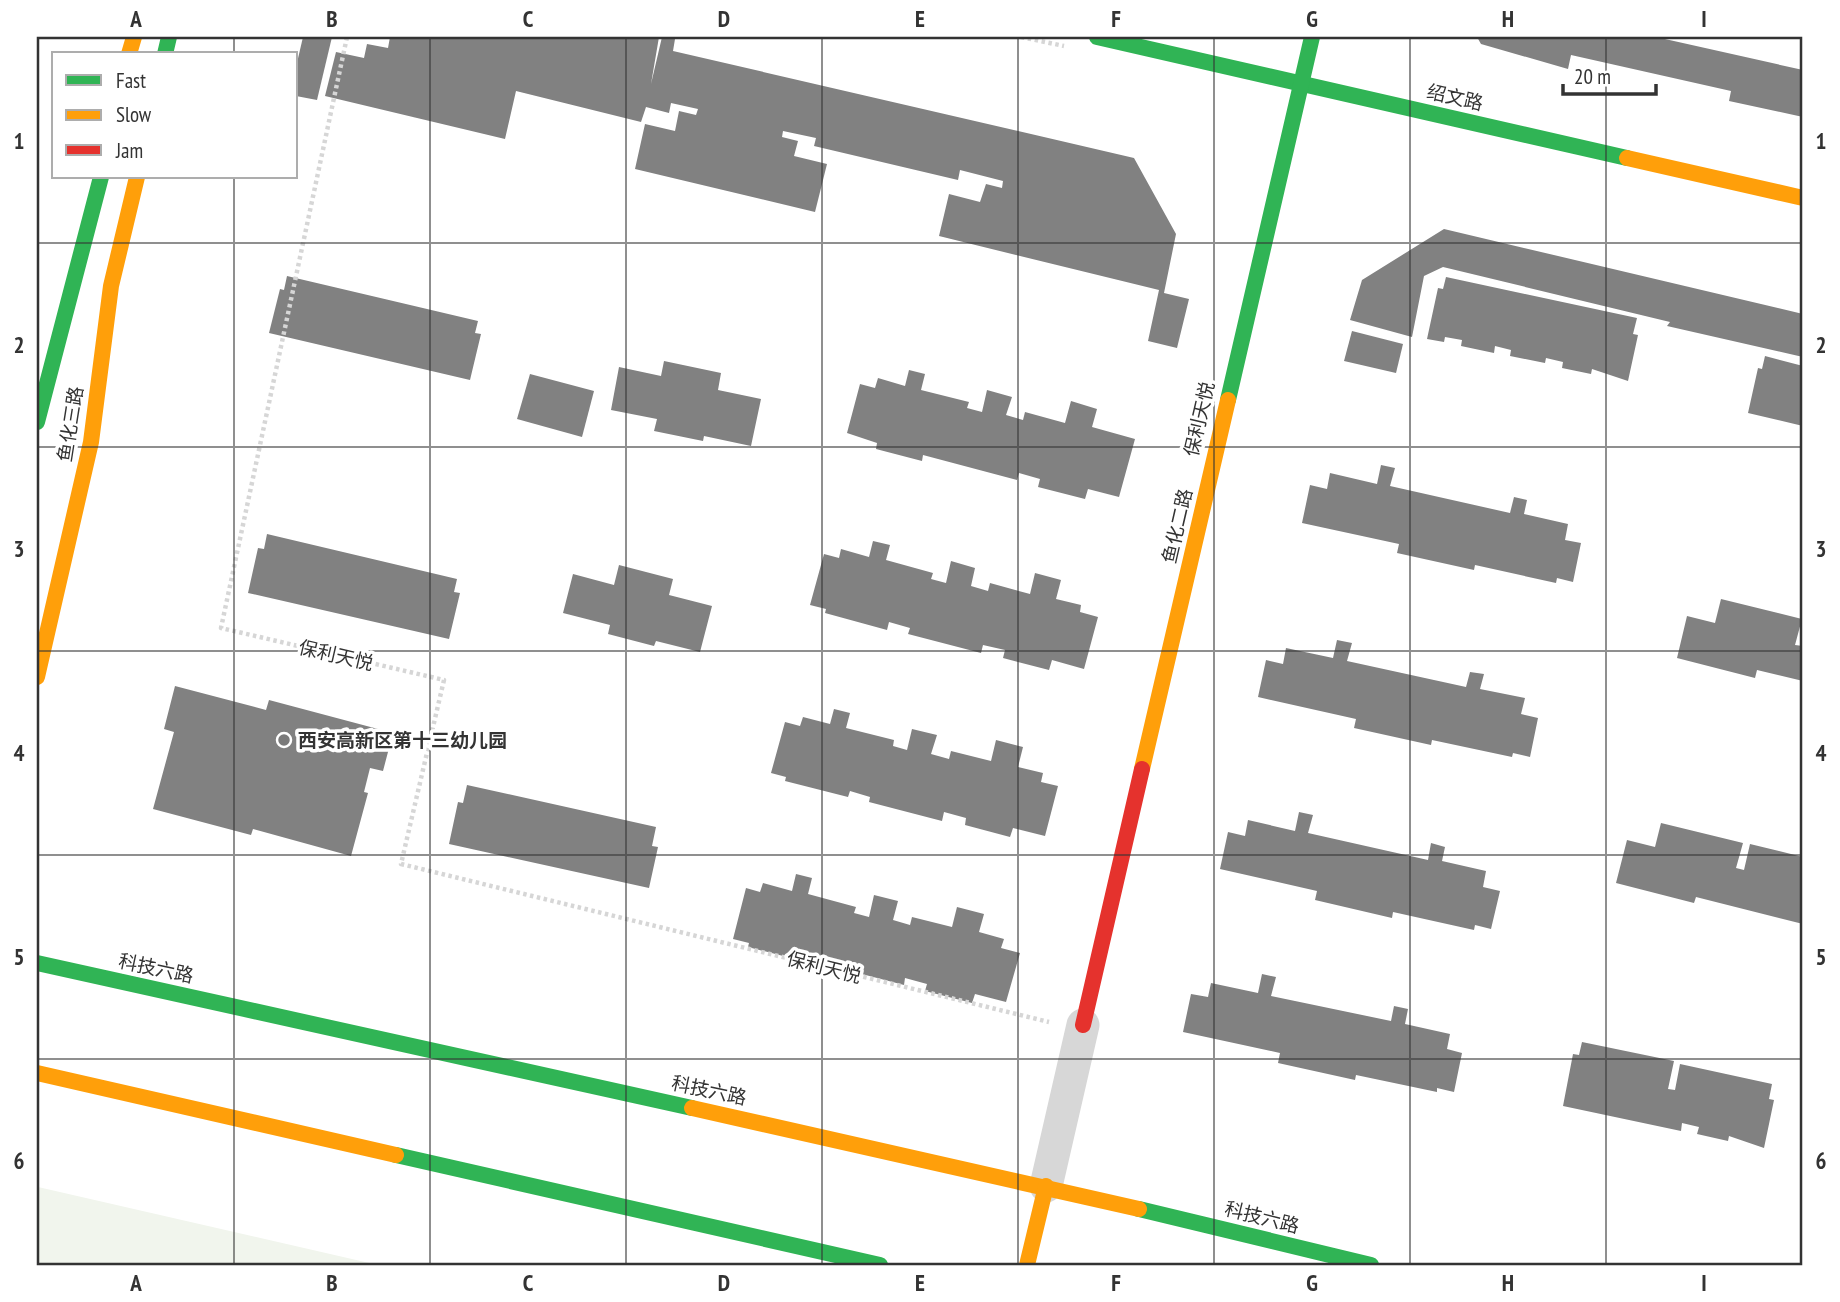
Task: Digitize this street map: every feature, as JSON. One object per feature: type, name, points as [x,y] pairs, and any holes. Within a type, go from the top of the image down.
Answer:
[{"type":"street","name":"绍文路","points":[[1097,37],[1803,198]]},
{"type":"street","name":"鱼化二路","points":[[1070,1024],[1312,37]]},
{"type":"street","name":"鱼化三路","points":[[37,422],[101,178]]},
{"type":"street","name":"鱼化三路","points":[[37,677],[91,442],[111,286],[137,178]]},
{"type":"street","name":"科技六路","points":[[37,963],[1046,1186],[1371,1265]]},
{"type":"street","points":[[1027,1265],[1046,1186],[1070,1024]]},
{"type":"street","points":[[37,1073],[880,1265]]},
{"type":"path","name":"保利天悦","points":[[347,37],[221,628],[444,680],[401,864],[1070,1024]]},
{"type":"path","points":[[1021,37],[1074,49]]},
{"type":"shaded area","points":[[38,1187],[378,1265],[37,1265]]},
{"type":"building","points":[[303,37],[332,37],[317,100],[298,96],[298,58]]},
{"type":"building","points":[[390,37],[659,37],[651,84],[662,37],[666,37],[675,39],[673,51],[1134,158],[1176,234],[1164,293],[1189,299],[1177,348],[1148,341],[1159,290],[939,236],[949,194],[980,202],[986,184],[1002,188],[1003,181],[960,170],[958,180],[814,146],[816,138],[783,131],[782,137],[798,141],[794,156],[827,164],[815,212],[635,169],[645,124],[675,131],[679,111],[696,115],[698,109],[671,103],[669,113],[646,107],[641,122],[516,91],[505,139],[325,96],[336,52],[364,58],[367,44],[388,48]]},
{"type":"building","points":[[1477,37],[1656,37],[1803,70],[1803,117],[1729,101],[1731,91],[1571,55],[1568,69],[1481,44]]},
{"type":"building","points":[[1444,229],[1803,314],[1803,357],[1667,326],[1670,322],[1443,267],[1424,276],[1412,337],[1350,320],[1362,280]]},
{"type":"building","points":[[287,276],[478,321],[475,333],[481,334],[470,380],[269,333],[280,289],[284,290]]},
{"type":"building","points":[[1446,277],[1637,318],[1633,334],[1638,335],[1628,381],[1592,369],[1591,374],[1562,368],[1563,362],[1546,358],[1545,363],[1510,356],[1511,350],[1495,346],[1494,353],[1461,346],[1462,340],[1445,337],[1444,342],[1427,339],[1438,288],[1443,289]]},
{"type":"building","points":[[1352,331],[1403,344],[1396,373],[1344,361]]},
{"type":"building","points":[[1765,356],[1803,366],[1803,426],[1748,413],[1758,368],[1762,369]]},
{"type":"building","points":[[664,361],[721,373],[718,390],[761,399],[751,446],[704,436],[703,441],[654,431],[657,419],[611,410],[619,367],[661,376]]},
{"type":"building","points":[[909,370],[925,374],[921,390],[969,402],[967,408],[982,412],[987,390],[1012,397],[1006,415],[1023,420],[1025,412],[1065,423],[1071,401],[1097,409],[1092,427],[1135,439],[1119,497],[1088,489],[1085,499],[1038,487],[1040,479],[1019,473],[1017,480],[923,455],[922,461],[876,449],[877,443],[847,433],[860,384],[875,388],[878,378],[905,386]]},
{"type":"building","points":[[530,374],[594,391],[582,437],[517,419]]},
{"type":"building","points":[[1381,465],[1395,468],[1390,486],[1510,513],[1514,497],[1527,500],[1524,514],[1568,524],[1565,540],[1581,543],[1573,582],[1557,578],[1556,583],[1475,565],[1474,570],[1397,553],[1399,544],[1302,523],[1310,485],[1327,489],[1330,473],[1377,484]]},
{"type":"building","points":[[267,534],[457,579],[454,592],[460,593],[449,639],[248,593],[258,548],[264,549]]},
{"type":"building","points":[[873,541],[890,545],[886,560],[933,573],[931,579],[946,583],[951,561],[975,568],[971,586],[988,591],[990,583],[1030,594],[1035,573],[1061,580],[1056,599],[1081,605],[1080,612],[1098,617],[1084,669],[1052,660],[1049,670],[1003,658],[1005,650],[983,645],[981,653],[908,634],[910,628],[889,622],[887,630],[825,613],[826,609],[810,605],[824,554],[839,558],[841,549],[869,557]]},
{"type":"building","points":[[619,565],[673,579],[669,595],[712,606],[700,652],[656,641],[654,646],[608,634],[610,625],[563,613],[573,574],[614,585]]},
{"type":"building","points":[[1721,599],[1802,619],[1795,645],[1803,646],[1803,681],[1757,670],[1755,678],[1677,658],[1687,616],[1715,623]]},
{"type":"building","points":[[1337,640],[1352,643],[1347,661],[1466,687],[1470,672],[1484,674],[1480,689],[1525,698],[1521,714],[1538,718],[1530,757],[1513,753],[1512,757],[1432,740],[1431,745],[1354,728],[1356,719],[1258,697],[1266,660],[1283,664],[1286,648],[1333,658]]},
{"type":"building","points":[[175,686],[266,710],[269,700],[393,733],[383,771],[370,768],[364,792],[368,793],[351,856],[253,829],[251,835],[153,809],[174,732],[164,729]]},
{"type":"building","points":[[834,709],[850,713],[846,728],[894,740],[893,746],[907,750],[912,729],[937,735],[931,754],[949,759],[951,751],[991,761],[996,740],[1023,747],[1018,767],[1043,773],[1041,782],[1058,786],[1045,836],[1013,828],[1010,837],[965,825],[966,818],[944,812],[942,821],[869,802],[870,797],[850,791],[848,797],[785,781],[786,777],[771,773],[785,722],[800,726],[803,717],[830,724]]},
{"type":"building","points":[[467,785],[656,827],[652,846],[658,847],[649,888],[449,844],[458,802],[463,803]]},
{"type":"building","points":[[1299,812],[1313,815],[1308,833],[1428,860],[1431,843],[1445,847],[1442,861],[1486,871],[1483,887],[1500,891],[1491,929],[1475,925],[1474,930],[1393,912],[1392,918],[1315,900],[1317,891],[1220,869],[1228,832],[1245,836],[1248,820],[1295,831]]},
{"type":"building","points":[[1661,823],[1743,843],[1736,868],[1744,870],[1750,844],[1803,857],[1803,924],[1696,897],[1694,903],[1616,883],[1627,840],[1655,847]]},
{"type":"building","points":[[796,874],[812,878],[808,894],[856,907],[854,913],[869,917],[874,895],[898,901],[893,920],[910,925],[912,917],[952,927],[957,907],[984,914],[979,932],[1004,939],[1001,948],[1020,953],[1006,1002],[975,994],[972,1003],[925,991],[927,984],[905,978],[904,985],[831,966],[832,961],[812,955],[810,963],[748,947],[749,943],[733,939],[746,888],[760,892],[763,883],[792,891]]},
{"type":"building","points":[[1262,974],[1276,977],[1271,996],[1391,1021],[1394,1006],[1408,1009],[1405,1024],[1450,1034],[1447,1049],[1462,1053],[1454,1092],[1437,1088],[1437,1092],[1356,1075],[1355,1080],[1278,1063],[1280,1053],[1183,1032],[1191,994],[1208,997],[1211,983],[1258,993]]},
{"type":"building","points":[[1582,1042],[1674,1061],[1668,1089],[1675,1090],[1680,1064],[1772,1084],[1769,1099],[1774,1100],[1764,1148],[1729,1136],[1728,1141],[1697,1134],[1699,1127],[1682,1123],[1681,1131],[1563,1106],[1573,1054],[1579,1055]]},
{"type":"traffic: fast","points":[[165,52],[169,37]]},
{"type":"traffic: fast","points":[[1097,37],[1627,158]]},
{"type":"traffic: fast","points":[[1228,400],[1312,37]]},
{"type":"traffic: fast","points":[[37,422],[101,178]]},
{"type":"traffic: fast","points":[[37,963],[692,1108]]},
{"type":"traffic: fast","points":[[396,1155],[880,1265]]},
{"type":"traffic: fast","points":[[1139,1209],[1371,1265]]},
{"type":"traffic: slow","points":[[130,52],[134,37]]},
{"type":"traffic: slow","points":[[1627,158],[1803,198]]},
{"type":"traffic: slow","points":[[37,677],[91,442],[111,286],[137,178]]},
{"type":"traffic: slow","points":[[1142,769],[1228,400]]},
{"type":"traffic: slow","points":[[37,1073],[396,1155]]},
{"type":"traffic: slow","points":[[692,1108],[1139,1209]]},
{"type":"traffic: slow","points":[[1027,1265],[1046,1186]]},
{"type":"traffic: jam","points":[[1083,1025],[1142,769]]},
{"type":"place","name":"西安高新区第十三幼儿园","points":[[284,740]]}]
